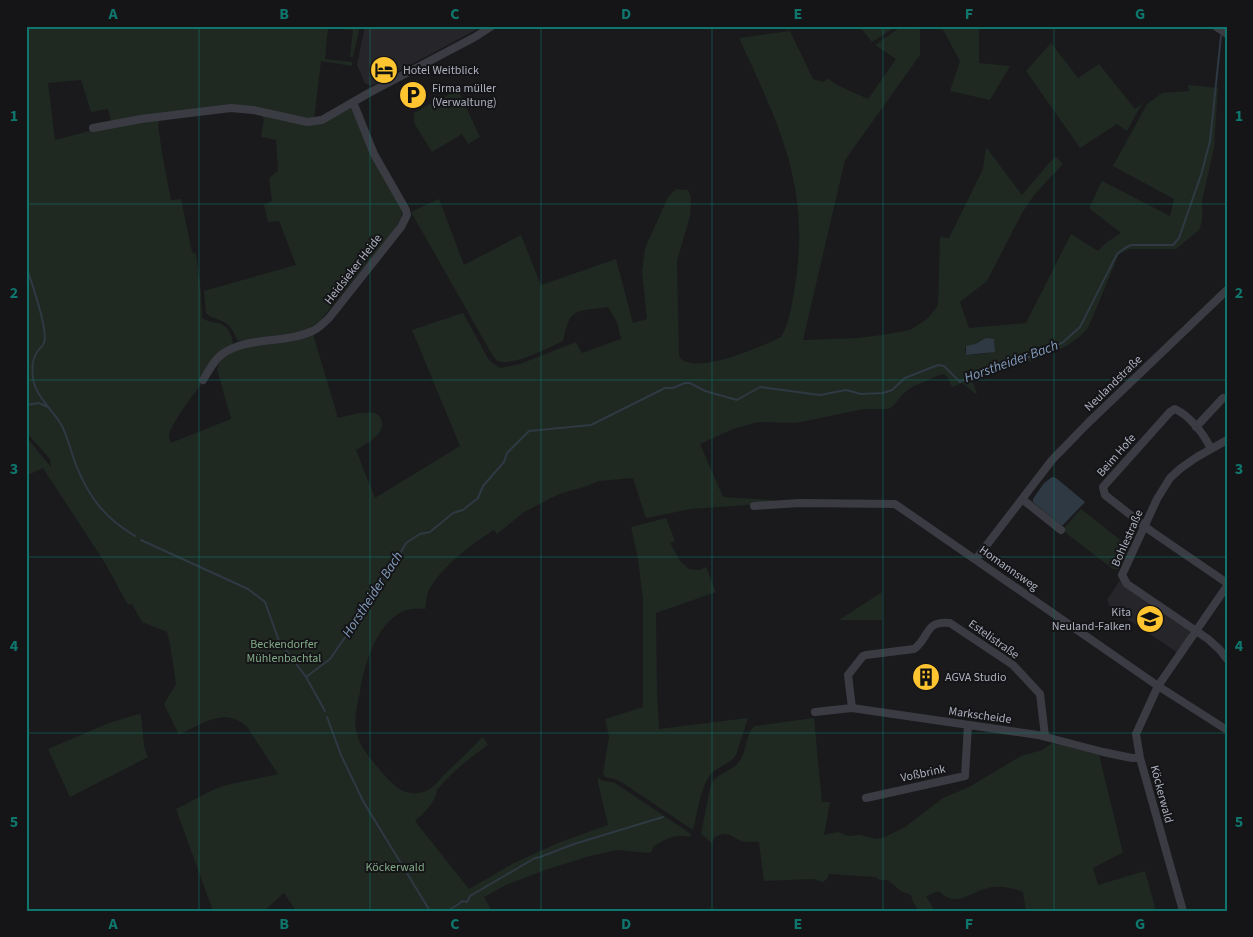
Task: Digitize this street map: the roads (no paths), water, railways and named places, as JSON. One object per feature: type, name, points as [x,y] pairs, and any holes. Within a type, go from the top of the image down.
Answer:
[{"type":"street","points":[[93,128],[140,119],[230,108],[253,110],[315,122],[322,120],[492,26]]},
{"type":"street","points":[[1215,26],[1227,34]]},
{"type":"street","name":"Heidsieker Heide","points":[[203,380],[217,358],[228,350],[246,344],[310,333],[320,326],[401,227],[407,215],[406,210],[374,154],[353,102]]},
{"type":"street","name":"Neulandstraße","points":[[976,559],[1052,460],[1227,290]]},
{"type":"street","points":[[1196,427],[1223,398]]},
{"type":"street","name":"Beim Hofe","points":[[1212,449],[1196,427],[1181,412],[1175,409],[1170,412],[1104,487],[1103,491],[1105,495],[1227,585]]},
{"type":"street","name":"Bohlestraße","points":[[1227,440],[1180,468],[1170,478],[1157,499],[1124,570],[1123,579],[1127,584],[1216,645],[1227,660]]},
{"type":"street","points":[[1022,499],[1061,530]]},
{"type":"street","name":"Homannsweg","points":[[754,506],[799,503],[895,504],[1158,686],[1227,730]]},
{"type":"street","name":"Köckerwald","points":[[1183,911],[1140,758],[1136,734],[1158,686],[1227,585]]},
{"type":"street","name":"Estelistraße","points":[[852,708],[848,675],[863,656],[914,649],[933,624],[941,622],[950,624],[1013,665],[1040,694],[1045,736]]},
{"type":"street","name":"Markscheide","points":[[815,712],[852,708],[1045,736],[1103,752],[1140,758]]},
{"type":"street","name":"Voßbrink","points":[[866,798],[965,776],[968,725]]},
{"type":"waterway","name":"Horstheider Bach","points":[[306,677],[330,659],[364,610],[374,590],[396,561],[406,543],[420,534],[430,532],[453,513],[463,510],[478,498],[483,486],[504,462],[507,453],[529,431],[591,425],[665,388],[673,388],[685,383],[690,383],[705,391],[737,400],[760,387],[820,395],[846,390],[861,394],[883,393],[892,390],[905,378],[938,365],[944,366],[960,382],[985,369],[1024,359],[1062,343],[1080,327],[1117,254],[1131,245],[1173,245],[1179,238],[1201,175],[1210,141],[1221,36]]},
{"type":"waterway","points":[[26,266],[39,305],[45,337],[33,361],[34,385],[62,426],[81,477],[92,497],[115,522],[135,536]]},
{"type":"waterway","points":[[26,405],[39,403],[48,407]]},
{"type":"waterway","points":[[141,540],[248,589],[265,602],[279,641],[306,677],[325,711]]},
{"type":"waterway","points":[[327,717],[341,755],[363,801],[430,911]]},
{"type":"waterway","points":[[447,911],[462,901],[467,902],[470,896],[535,858],[663,817]]},
{"type":"place","name":"Hotel Weitblick","points":[[384,70]]},
{"type":"place","name":"Firma müller (Verwaltung)","points":[[413,95]]},
{"type":"place","name":"Kita Neuland-Falken","points":[[1150,619]]},
{"type":"place","name":"AGVA Studio","points":[[926,677]]},
{"type":"park label","name":"Beckendorfer Mühlenbachtal","points":[[284,651]]}]
